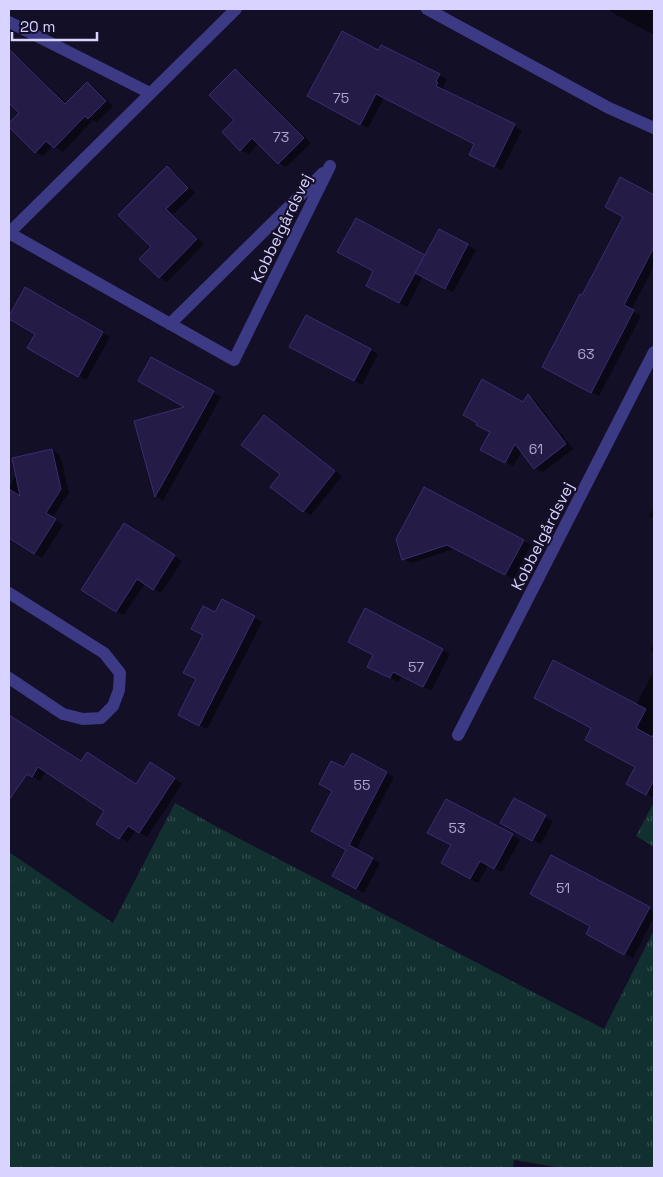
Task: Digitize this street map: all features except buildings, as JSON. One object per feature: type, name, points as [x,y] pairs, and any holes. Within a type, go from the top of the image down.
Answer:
[{"type":"street","name":"Kobbelgårdsvej","points":[[170,324],[330,166],[234,360],[170,324],[9,233],[236,9]]},
{"type":"street","points":[[428,9],[608,108],[654,128]]},
{"type":"street","points":[[9,22],[150,93]]},
{"type":"street","name":"Kobbelgårdsvej","points":[[458,735],[654,352]]},
{"type":"street","points":[[9,593],[104,653],[120,673],[118,690],[113,706],[101,718],[83,719],[63,714],[9,678]]},
{"type":"green space","points":[[654,802],[654,847],[636,836]]},
{"type":"green space","points":[[175,803],[217,827],[604,1029],[654,930],[654,1168],[562,1168],[514,1160],[513,1168],[9,1168],[9,852],[113,923]]}]
